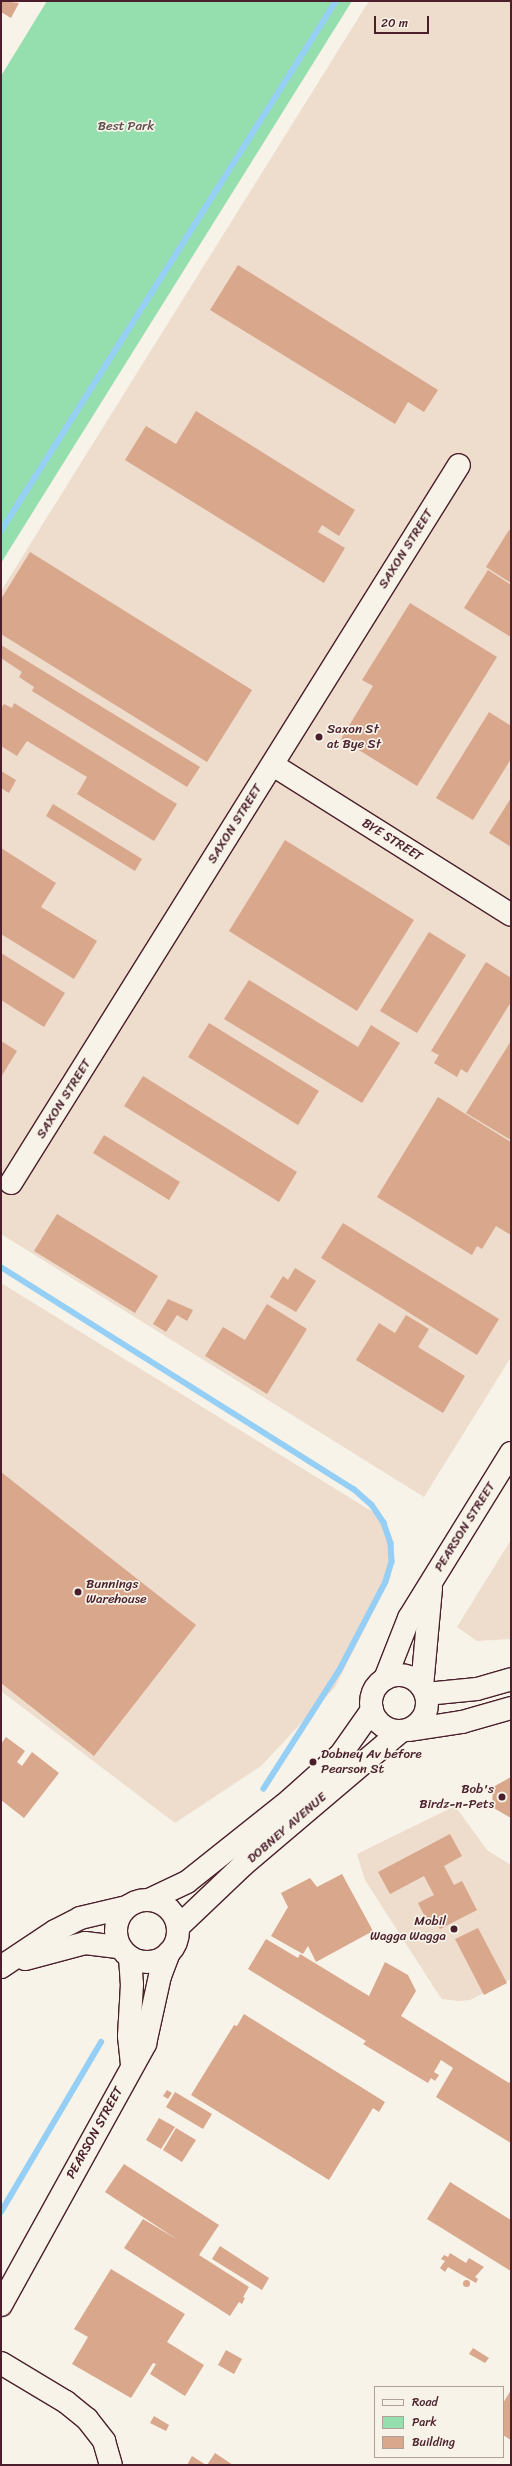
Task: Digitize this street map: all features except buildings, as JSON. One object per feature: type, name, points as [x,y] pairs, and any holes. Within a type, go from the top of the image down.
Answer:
[{"type":"main road","name":"SAXON STREET","points":[[11,1184],[273,765],[458,464]]},
{"type":"main road","name":"BYE STREET","points":[[273,765],[511,915]]},
{"type":"main road","name":"PEARSON STREET","points":[[385,1679],[409,1618],[511,1453]]},
{"type":"main road","name":"PEARSON STREET","points":[[424,1690],[432,1581]]},
{"type":"main road","points":[[405,1731],[420,1723],[427,1711],[424,1690],[409,1677],[393,1676],[385,1679],[374,1690],[372,1710],[382,1726],[405,1731],[462,1722],[511,1708]]},
{"type":"main road","points":[[424,1690],[477,1689],[511,1679]]},
{"type":"main road","name":"DOBNEY AVENUE","points":[[149,1900],[187,1882],[290,1800],[341,1754],[372,1710]]},
{"type":"main road","name":"DOBNEY AVENUE","points":[[178,1927],[243,1866],[405,1731]]},
{"type":"main road","points":[[149,1900],[168,1909],[178,1927],[176,1942],[169,1953],[150,1962],[125,1952],[86,1943],[4,1966],[54,1931],[80,1918],[127,1907],[137,1902],[149,1900]]},
{"type":"main road","points":[[127,1907],[121,1914],[116,1930],[125,1952],[132,1984],[129,2036],[132,2066]]},
{"type":"main road","name":"PEARSON STREET","points":[[1,2305],[145,2044],[160,1976],[169,1953]]},
{"type":"main road","points":[[1,2363],[66,2402],[87,2419],[104,2442],[111,2465]]},
{"type":"shaded area","points":[[369,1],[511,1],[511,1357],[424,1497],[1,1234],[1,591]]},
{"type":"shaded area","points":[[1,1283],[386,1520],[391,1576],[335,1687],[261,1766],[175,1823],[1,1691]]},
{"type":"shaded area","points":[[511,1540],[511,1639],[477,1641],[457,1627]]},
{"type":"shaded area","name":"Mobil Wagga Wagga","points":[[455,1806],[487,1850],[511,1865],[511,1979],[470,2000],[458,2001],[442,1999],[435,1989],[365,1880],[357,1854]]},
{"type":"green space","name":"Best Park","points":[[47,1],[352,1],[1,563],[1,76]]},
{"type":"waterway","points":[[1,531],[336,1]]},
{"type":"waterway","points":[[1,1267],[354,1489],[372,1505],[384,1523],[391,1543],[392,1562],[386,1582],[340,1670],[264,1789]]},
{"type":"waterway","points":[[1,2212],[101,2042]]},
{"type":"place","name":"Saxon St at Bye St","points":[[319,737]]},
{"type":"place","name":"Bunnings Warehouse","points":[[78,1592]]},
{"type":"place","name":"Dobney Av before Pearson St","points":[[313,1762]]},
{"type":"place","name":"Bob's Birdz-n-Pets","points":[[502,1797]]},
{"type":"place","name":"Mobil Wagga Wagga","points":[[454,1929]]}]
